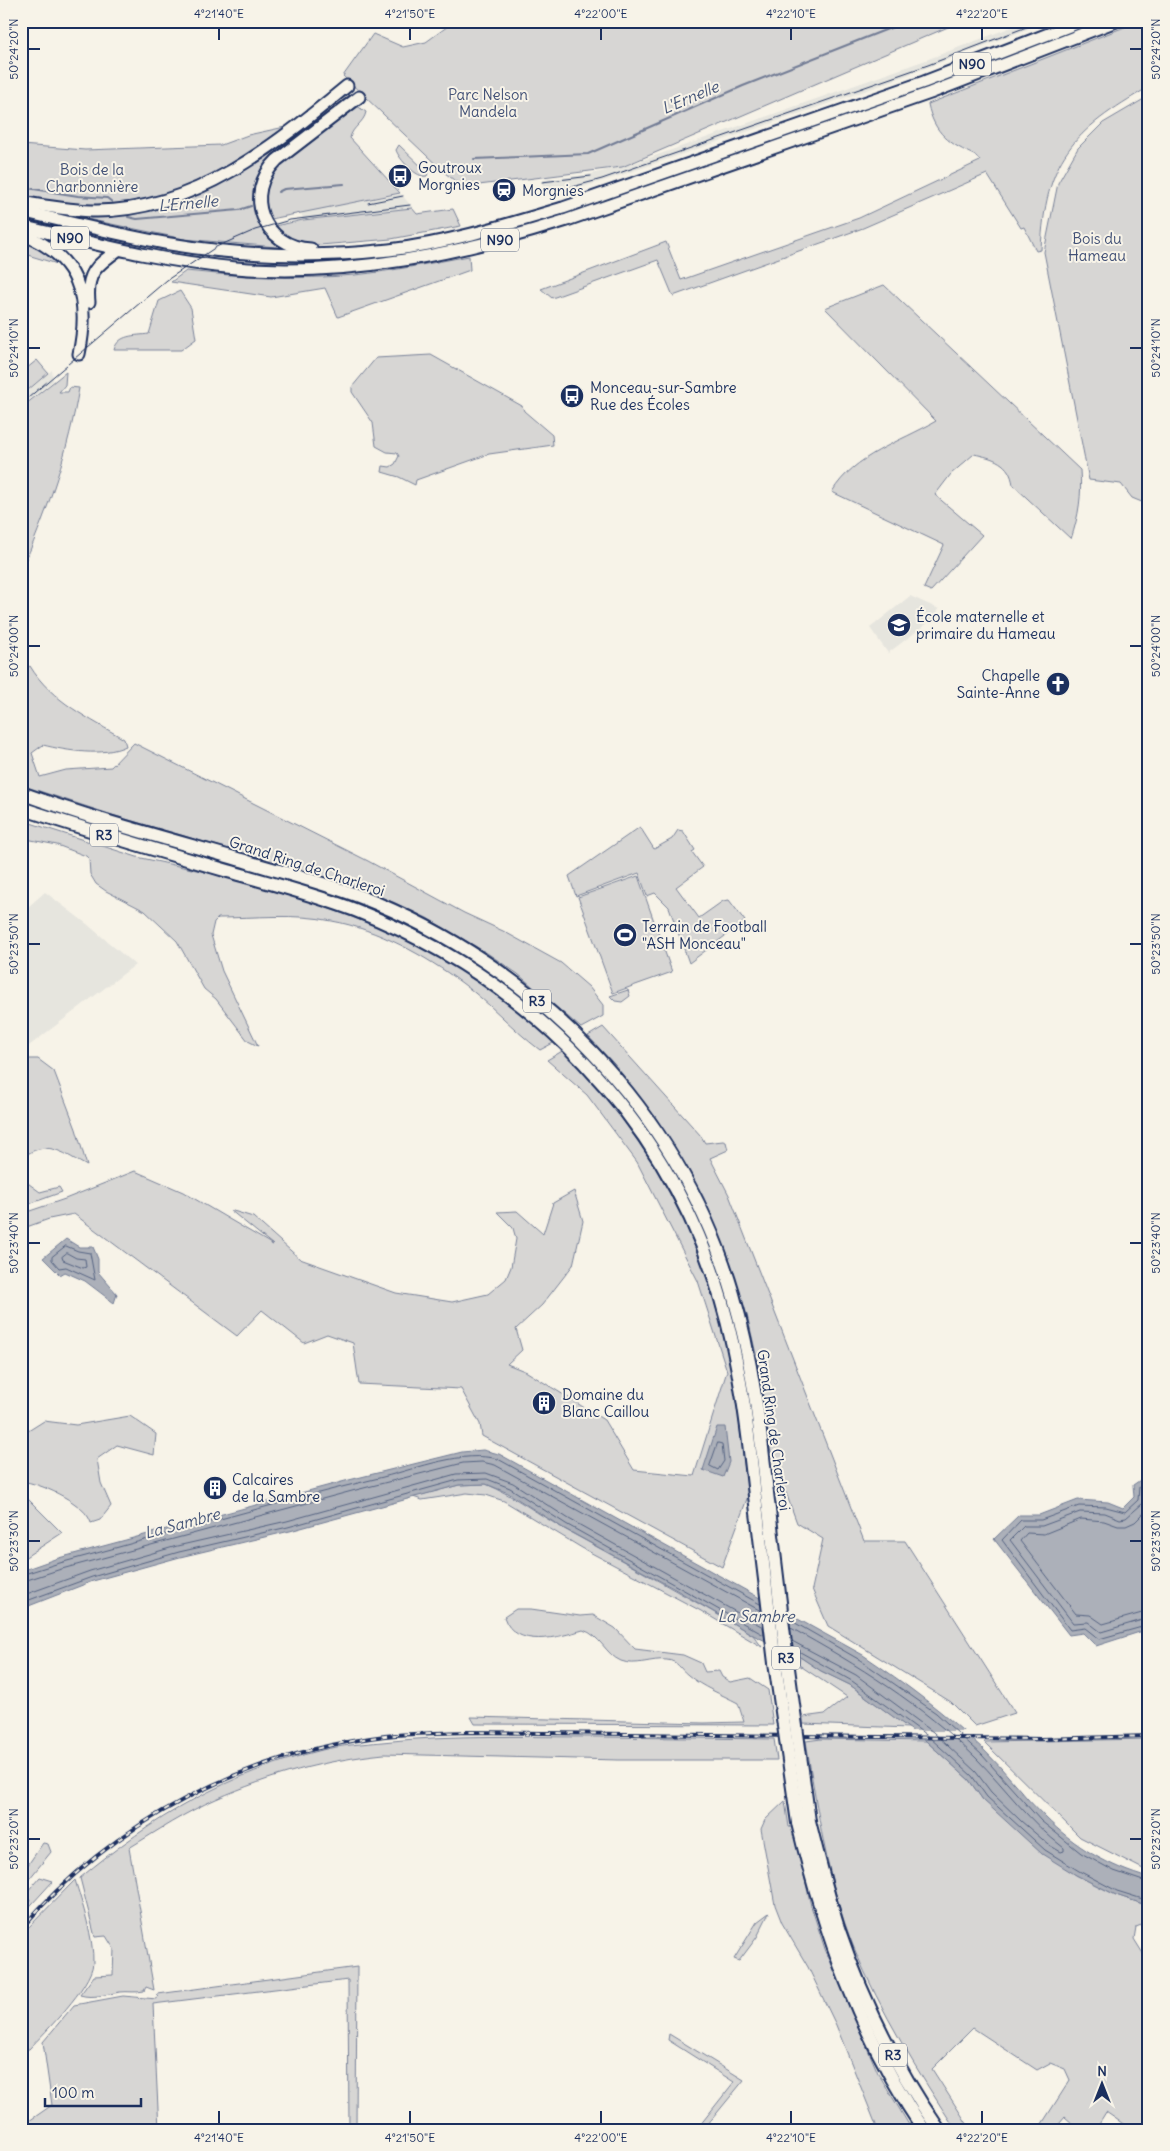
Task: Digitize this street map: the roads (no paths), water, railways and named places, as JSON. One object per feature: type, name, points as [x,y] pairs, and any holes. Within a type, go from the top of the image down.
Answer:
[{"type":"highway","name":"N90","points":[[21,211],[171,244],[238,252],[292,255],[340,254],[400,248],[507,225],[563,208],[924,82],[1082,21]]},
{"type":"highway","name":"N90","points":[[21,226],[118,250],[168,260],[226,267],[291,270],[393,262],[446,253],[511,238],[567,220],[865,117],[1116,21]]},
{"type":"highway","points":[[21,202],[73,210],[97,211],[151,205],[176,197],[228,174],[257,155],[347,86]]},
{"type":"highway","points":[[340,254],[322,249],[296,247],[274,235],[263,217],[259,196],[260,187],[266,172],[277,160],[359,97]]},
{"type":"highway","points":[[21,234],[47,246],[61,257],[77,283],[82,298],[84,314],[83,354],[90,315],[88,287],[92,273],[101,263],[118,250]]},
{"type":"highway","name":"Grand Ring de Charleroi","points":[[21,793],[136,830],[301,878],[369,901],[414,920],[462,946],[512,980],[557,1017],[600,1059],[645,1116],[691,1189],[715,1241],[733,1292],[756,1395],[761,1494]]},
{"type":"highway","name":"Grand Ring de Charleroi","points":[[21,808],[133,844],[299,891],[354,910],[408,933],[456,958],[506,992],[549,1027],[589,1067],[623,1108],[651,1147],[677,1193],[703,1247],[721,1298],[734,1350],[761,1494],[787,1661],[812,1882],[845,1981],[893,2080],[924,2130]]},
{"type":"highway","name":"Grand Ring de Charleroi","points":[[804,1822],[856,1976],[879,2028],[939,2130]]},
{"type":"water","points":[[66,1239],[79,1247],[93,1247],[98,1259],[98,1272],[117,1294],[114,1303],[85,1281],[65,1272],[60,1275],[43,1258]]},
{"type":"water","points":[[717,1427],[725,1427],[729,1462],[723,1477],[703,1470]]},
{"type":"water","name":"La Sambre","points":[[483,1450],[499,1454],[863,1655],[925,1700],[969,1736],[991,1757],[1037,1809],[1068,1837],[1106,1862],[1149,1878],[1149,1906],[1116,1895],[1076,1875],[1042,1854],[983,1800],[969,1780],[926,1741],[850,1685],[821,1671],[800,1657],[753,1635],[673,1588],[563,1528],[508,1493],[486,1484],[459,1485],[290,1531],[180,1557],[93,1581],[21,1609],[21,1571],[55,1559],[349,1480],[462,1452]]},
{"type":"water","points":[[1149,1474],[1149,1629],[1096,1646],[1083,1633],[1069,1635],[994,1539],[1019,1515],[1039,1515],[1078,1500],[1108,1502],[1123,1508],[1134,1497],[1133,1485]]},
{"type":"waterway","name":"L'Ernelle","points":[[474,159],[588,154],[743,86],[908,21]]},
{"type":"waterway","name":"L'Ernelle","points":[[278,192],[284,189],[344,184]]},
{"type":"waterway","name":"L'Ernelle","points":[[21,187],[78,196],[107,198],[112,202]]},
{"type":"waterway","name":"L'Ernelle","points":[[128,217],[137,219],[239,210],[251,206]]},
{"type":"tram line","points":[[543,191],[572,187],[602,179],[928,65],[1042,21]]},
{"type":"tram line","points":[[542,182],[591,176]]},
{"type":"tram line","points":[[368,203],[403,196]]},
{"type":"tram line","points":[[21,404],[167,280],[216,247],[255,230],[290,220],[410,205]]},
{"type":"railway","points":[[21,1929],[57,1891],[97,1856],[140,1825],[185,1799],[233,1776],[282,1758],[333,1745],[385,1736],[465,1732],[1041,1739],[1149,1736]]},
{"type":"place","name":"Goutroux Morgnies","points":[[400,176]]},
{"type":"place","name":"Morgnies","points":[[504,190]]},
{"type":"place","name":"Monceau-sur-Sambre Rue des Écoles","points":[[572,396]]},
{"type":"place","name":"École maternelle et primaire du Hameau","points":[[899,625]]},
{"type":"place","name":"Chapelle Sainte-Anne","points":[[1058,684]]},
{"type":"place","name":"Terrain de Football \"ASH Monceau\"","points":[[625,935]]},
{"type":"place","name":"Domaine du Blanc Caillou","points":[[544,1403]]},
{"type":"place","name":"Calcaires de la Sambre","points":[[215,1488]]},
{"type":"park label","name":"Parc Nelson Mandela","points":[[488,102]]},
{"type":"park label","name":"Bois de la Charbonnière","points":[[92,178]]},
{"type":"park label","name":"Bois du Hameau","points":[[1097,246]]}]
